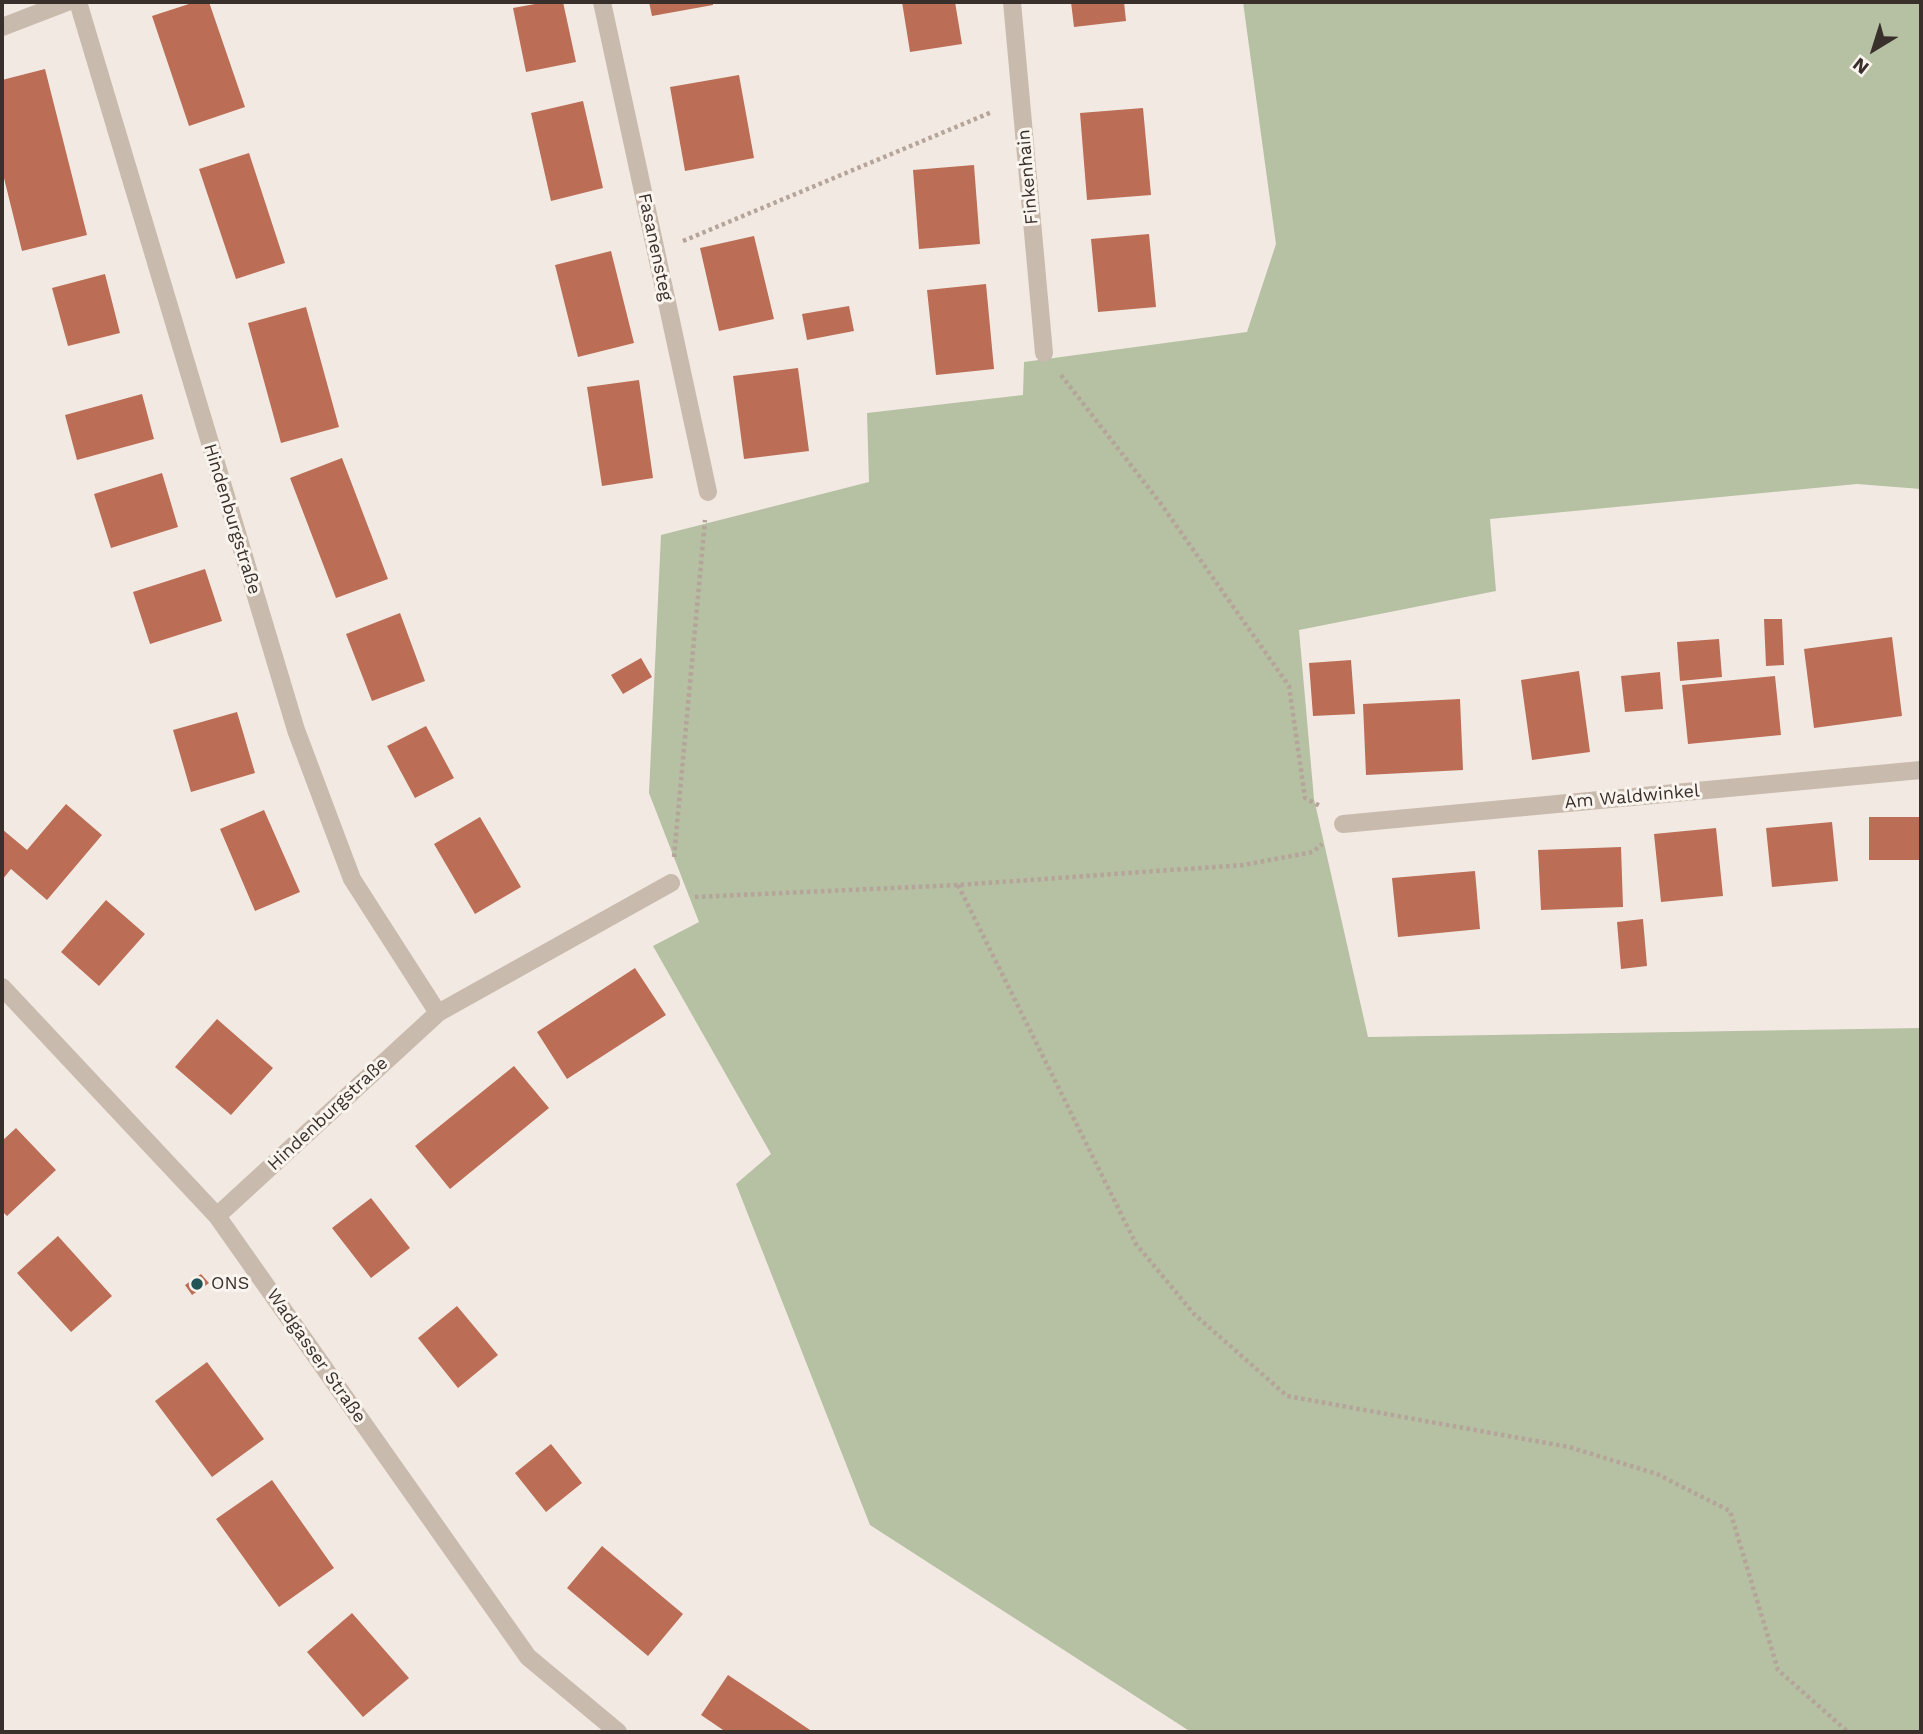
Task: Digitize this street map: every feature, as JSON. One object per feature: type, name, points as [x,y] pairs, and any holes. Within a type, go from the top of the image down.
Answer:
[{"type":"street","points":[[2,27],[67,2]]},
{"type":"street","name":"Hindenburgstraße","points":[[78,2],[300,742],[352,879],[438,1013]]},
{"type":"street","name":"Fasanensteg","points":[[602,2],[708,492]]},
{"type":"street","name":"Finkenhain","points":[[1012,2],[1044,353]]},
{"type":"street","name":"Am Waldwinkel","points":[[1343,824],[1921,770]]},
{"type":"street","name":"Hindenburgstraße","points":[[218,1216],[438,1013],[671,883]]},
{"type":"street","name":"Wadgasser Straße","points":[[2,987],[218,1216],[528,1657],[618,1732]]},
{"type":"path","points":[[656,252],[1021,100]]},
{"type":"path","points":[[708,492],[671,883],[696,898],[958,885],[1243,865],[1314,852],[1343,824],[1304,798],[1289,686],[1161,504],[1044,353]]},
{"type":"path","points":[[958,885],[1136,1244],[1202,1322],[1287,1396],[1569,1447],[1657,1474],[1730,1511],[1779,1670],[1849,1732]]},
{"type":"green space","points":[[1243,2],[1921,2],[1921,489],[1857,484],[1490,519],[1496,591],[1299,630],[1314,799],[1368,1037],[1921,1028],[1921,1732],[1191,1732],[870,1525],[736,1184],[771,1154],[653,946],[699,922],[649,793],[661,535],[869,482],[867,413],[1023,395],[1024,362],[1247,332],[1276,244]]},
{"type":"building","points":[[195,2],[209,2],[245,107],[189,126],[152,16]]},
{"type":"building","points":[[563,2],[576,62],[526,72],[513,8]]},
{"type":"building","points":[[649,2],[713,2],[713,5],[652,16]]},
{"type":"building","points":[[902,2],[955,2],[962,44],[910,52]]},
{"type":"building","points":[[1071,2],[1124,2],[1126,21],[1074,27]]},
{"type":"building","points":[[45,69],[87,235],[22,251],[2,170],[2,80]]},
{"type":"building","points":[[739,75],[754,158],[685,171],[670,87]]},
{"type":"building","points":[[583,101],[603,188],[551,201],[531,113]]},
{"type":"building","points":[[1143,108],[1151,195],[1087,200],[1080,113]]},
{"type":"building","points":[[249,153],[285,263],[236,279],[199,169]]},
{"type":"building","points":[[974,165],[980,244],[919,249],[913,170]]},
{"type":"building","points":[[1149,234],[1156,307],[1098,312],[1091,239]]},
{"type":"building","points":[[754,236],[774,319],[719,331],[700,248]]},
{"type":"building","points":[[611,251],[634,343],[578,357],[555,265]]},
{"type":"building","points":[[105,274],[120,333],[68,346],[52,288]]},
{"type":"building","points":[[986,284],[994,369],[936,375],[927,290]]},
{"type":"building","points":[[849,306],[854,331],[807,340],[802,314]]},
{"type":"building","points":[[306,307],[339,427],[281,443],[248,323]]},
{"type":"building","points":[[798,368],[809,451],[744,459],[733,376]]},
{"type":"building","points":[[639,380],[653,478],[602,486],[587,387]]},
{"type":"building","points":[[142,394],[154,439],[77,460],[65,415]]},
{"type":"building","points":[[342,458],[388,579],[336,598],[290,478]]},
{"type":"building","points":[[162,473],[178,527],[111,548],[94,494]]},
{"type":"building","points":[[205,569],[222,621],[150,644],[133,592]]},
{"type":"building","points":[[400,613],[425,681],[372,701],[346,634]]},
{"type":"building","points":[[1764,619],[1782,619],[1784,665],[1766,666]]},
{"type":"building","points":[[1892,637],[1902,716],[1814,728],[1804,649]]},
{"type":"building","points":[[1719,639],[1722,677],[1680,681],[1677,642]]},
{"type":"building","points":[[641,658],[652,677],[623,694],[611,675]]},
{"type":"building","points":[[1351,660],[1355,714],[1313,716],[1309,663]]},
{"type":"building","points":[[1579,671],[1590,752],[1532,760],[1521,680]]},
{"type":"building","points":[[1660,672],[1663,709],[1625,712],[1621,676]]},
{"type":"building","points":[[1775,676],[1781,735],[1688,744],[1682,685]]},
{"type":"building","points":[[1460,699],[1463,770],[1366,775],[1363,704]]},
{"type":"building","points":[[237,712],[255,773],[191,792],[173,730]]},
{"type":"building","points":[[426,726],[454,778],[415,798],[387,746]]},
{"type":"building","points":[[66,804],[102,835],[47,900],[11,869],[2,880],[2,829],[27,850]]},
{"type":"building","points":[[264,810],[300,892],[255,911],[220,829]]},
{"type":"building","points":[[480,817],[521,887],[475,914],[434,844]]},
{"type":"building","points":[[1869,817],[1921,817],[1921,860],[1869,860]]},
{"type":"building","points":[[1832,822],[1838,881],[1772,887],[1766,828]]},
{"type":"building","points":[[1716,828],[1723,896],[1661,902],[1654,834]]},
{"type":"building","points":[[1621,847],[1623,907],[1541,910],[1538,850]]},
{"type":"building","points":[[1475,871],[1480,929],[1398,937],[1392,878]]},
{"type":"building","points":[[106,900],[145,934],[99,986],[61,952]]},
{"type":"building","points":[[1643,919],[1647,966],[1621,969],[1617,922]]},
{"type":"building","points":[[635,968],[666,1015],[567,1079],[537,1032]]},
{"type":"building","points":[[217,1019],[273,1068],[231,1115],[175,1067]]},
{"type":"building","points":[[514,1066],[549,1108],[450,1189],[415,1146]]},
{"type":"building","points":[[16,1128],[56,1170],[7,1216],[2,1211],[2,1141]]},
{"type":"building","points":[[371,1198],[410,1248],[371,1278],[332,1228]]},
{"type":"building","points":[[58,1236],[112,1296],[71,1332],[17,1273]]},
{"type":"building","name":"ONS","points":[[201,1274],[209,1283],[192,1295],[185,1285]]},
{"type":"building","points":[[457,1306],[498,1355],[458,1388],[418,1338]]},
{"type":"building","points":[[207,1362],[264,1439],[212,1477],[155,1401]]},
{"type":"building","points":[[551,1444],[582,1483],[546,1512],[515,1473]]},
{"type":"building","points":[[272,1480],[334,1568],[279,1607],[216,1519]]},
{"type":"building","points":[[602,1546],[683,1614],[648,1656],[567,1588]]},
{"type":"building","points":[[352,1613],[409,1678],[363,1717],[307,1652]]},
{"type":"building","points":[[728,1675],[813,1732],[726,1732],[701,1715]]},
{"type":"place","name":"ONS","points":[[197,1284]]}]
